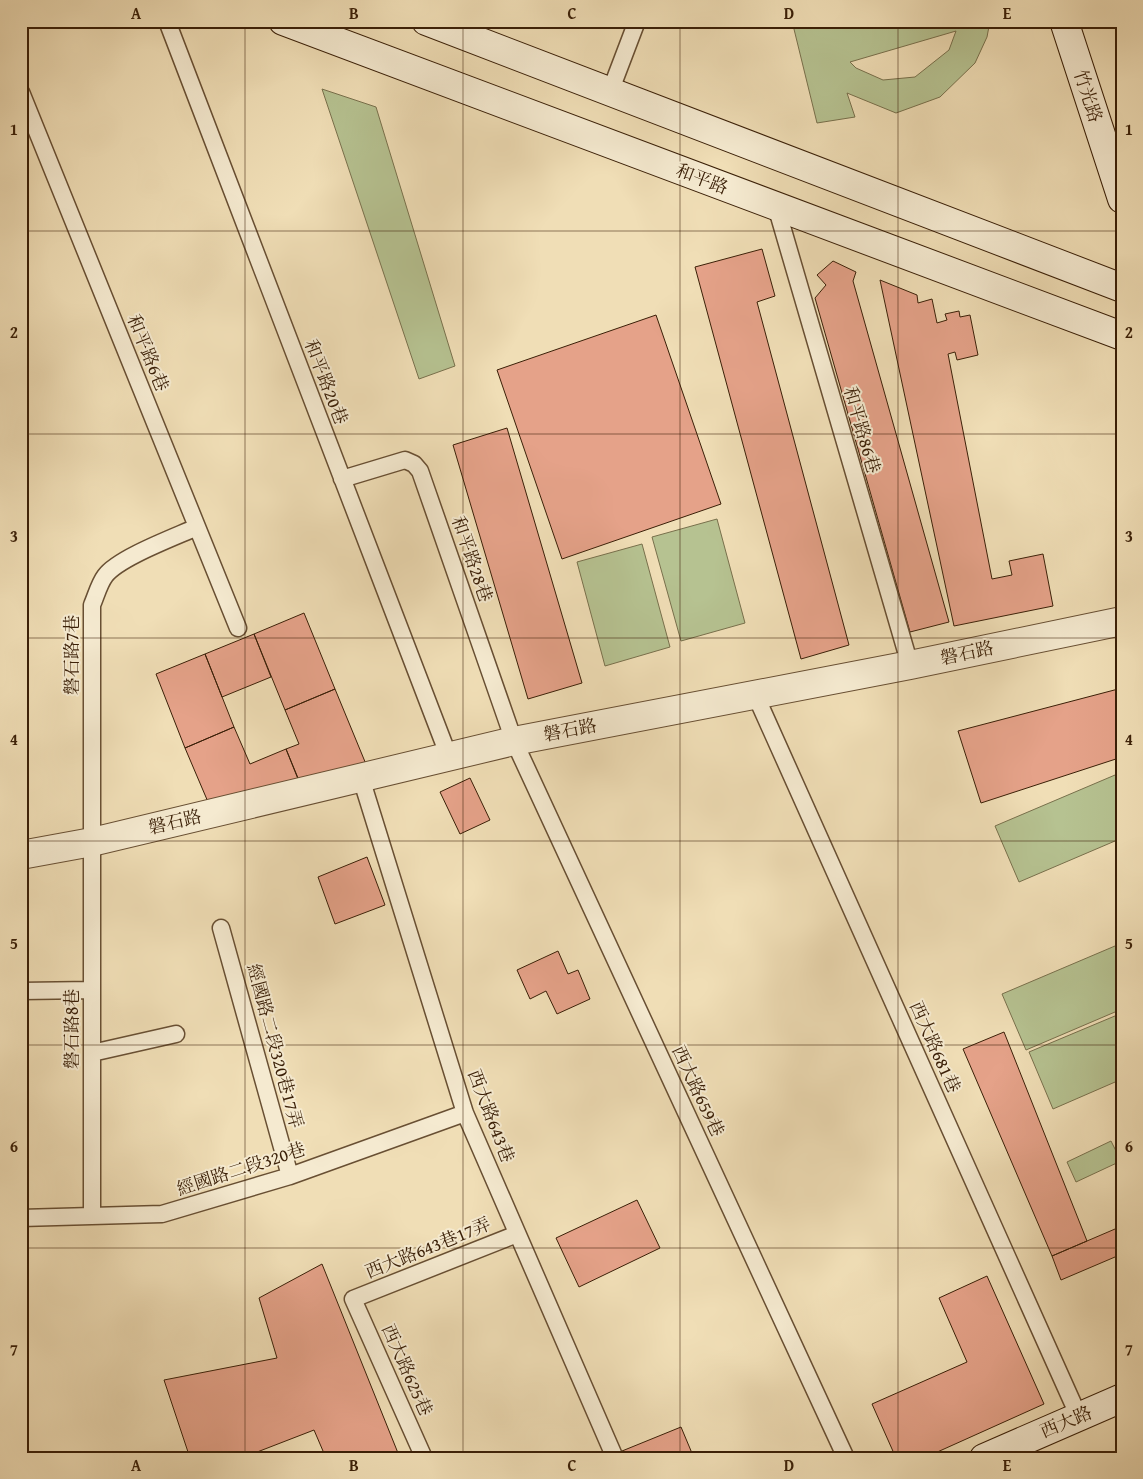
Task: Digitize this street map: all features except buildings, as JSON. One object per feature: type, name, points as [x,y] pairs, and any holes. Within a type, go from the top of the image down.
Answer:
[{"type":"street","points":[[426,21],[1122,288]]},
{"type":"street","name":"竹光路","points":[[1064,21],[1122,199]]},
{"type":"street","name":"和平路","points":[[300,24],[1122,336]]},
{"type":"street","name":"磐石路","points":[[21,854],[92,842],[514,741],[910,665],[1122,620]]},
{"type":"street","name":"西大路","points":[[984,1458],[1122,1398]]},
{"type":"lane","name":"和平路20巷","points":[[167,21],[449,756]]},
{"type":"lane","points":[[610,92],[637,21]]},
{"type":"lane","name":"和平路6巷","points":[[21,92],[238,628]]},
{"type":"lane","name":"和平路86巷","points":[[776,206],[910,665]]},
{"type":"lane","name":"和平路28巷","points":[[342,479],[405,460],[414,464],[420,471],[514,741]]},
{"type":"lane","name":"磐石路7巷","points":[[92,842],[92,605],[104,577],[115,567],[129,558],[197,527]]},
{"type":"lane","name":"西大路681巷","points":[[755,694],[1079,1417]]},
{"type":"lane","name":"西大路659巷","points":[[514,741],[846,1458]]},
{"type":"lane","name":"西大路643巷","points":[[361,778],[465,1113],[615,1458]]},
{"type":"lane","name":"磐石路8巷","points":[[92,842],[92,1216]]},
{"type":"lane","name":"經國路二段320巷17弄","points":[[221,928],[290,1176]]},
{"type":"lane","points":[[21,992],[92,990]]},
{"type":"lane","points":[[92,1053],[176,1034]]},
{"type":"lane","name":"經國路二段320巷","points":[[21,1218],[162,1214],[290,1176],[465,1113]]},
{"type":"lane","name":"西大路643巷17弄","points":[[353,1299],[517,1234]]},
{"type":"lane","name":"西大路625巷","points":[[353,1299],[424,1458]]},
{"type":"green space","points":[[792,21],[990,21],[987,37],[975,63],[940,97],[896,113],[847,93],[855,117],[817,123]],"holes":[[[956,31],[949,50],[915,77],[883,80],[856,68],[850,62]]]},
{"type":"green space","points":[[322,89],[376,107],[455,366],[419,379]]},
{"type":"green space","points":[[717,519],[745,623],[681,641],[652,537]]},
{"type":"green space","points":[[642,544],[670,647],[605,666],[577,562]]},
{"type":"green space","points":[[1115,775],[1122,790],[1122,838],[1019,882],[995,826]]},
{"type":"green space","points":[[1122,943],[1122,1009],[1026,1050],[1002,994]]},
{"type":"green space","points":[[1122,1013],[1122,1079],[1053,1109],[1029,1052]]},
{"type":"green space","points":[[1111,1141],[1121,1161],[1076,1182],[1067,1162]]}]
